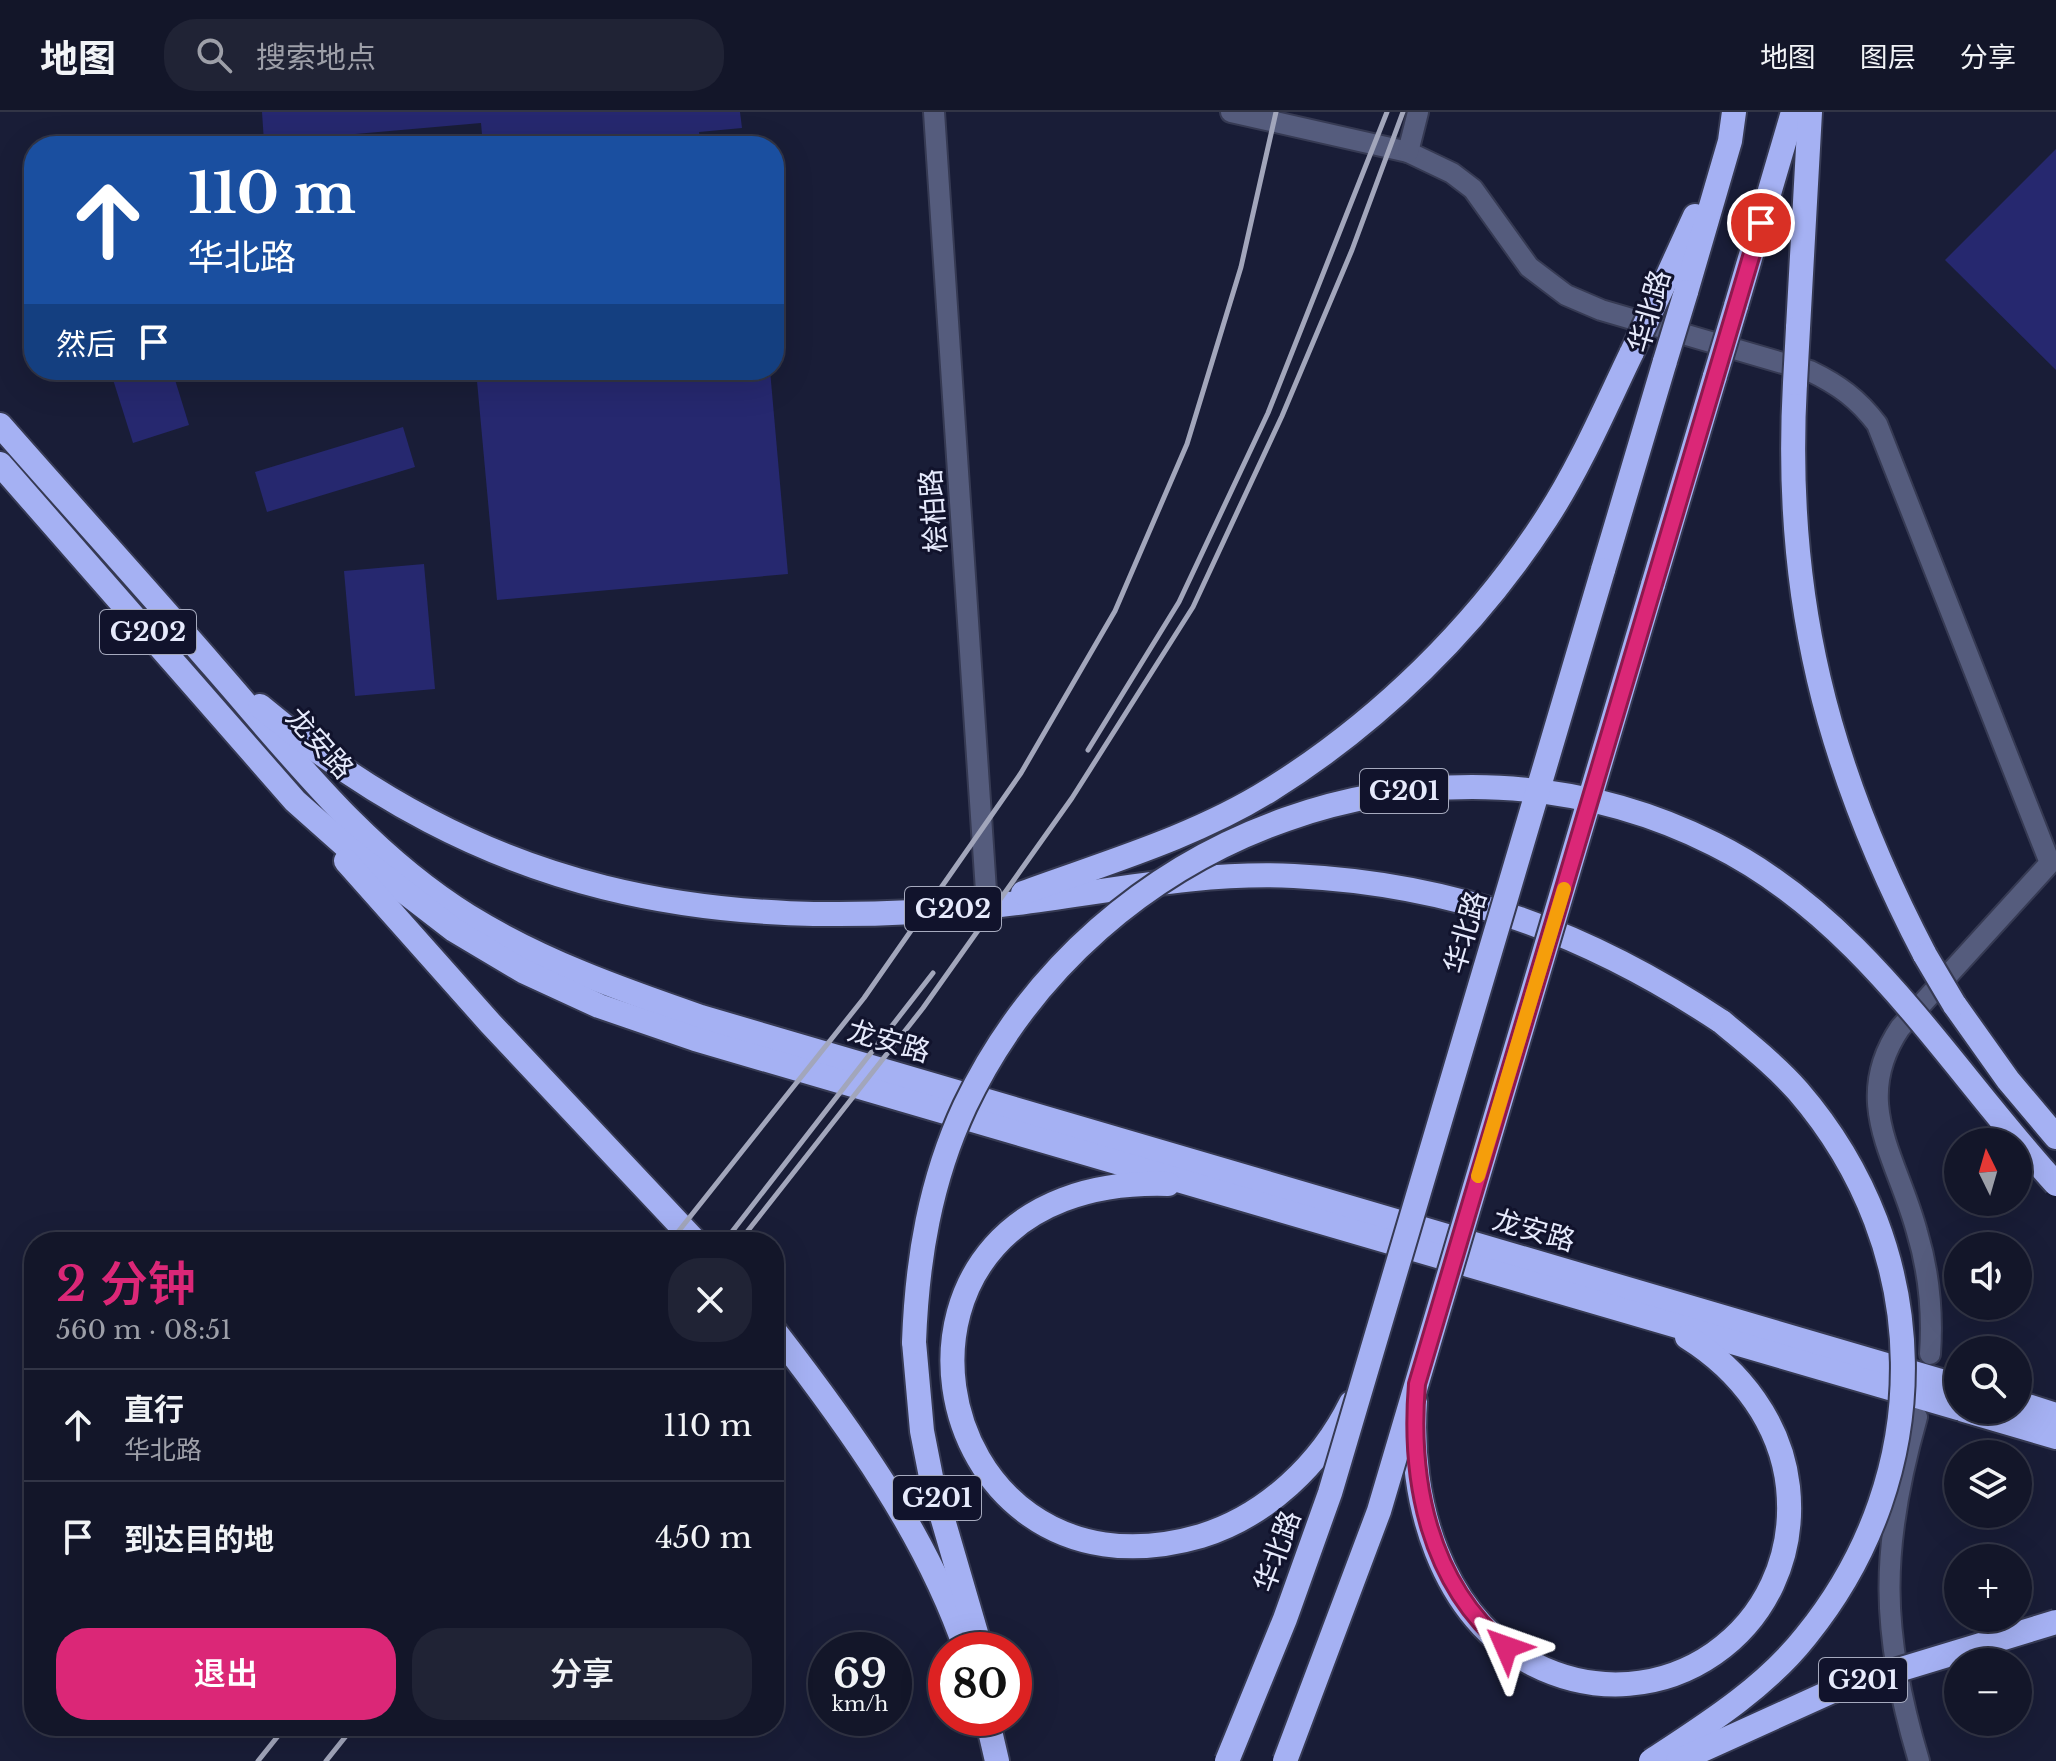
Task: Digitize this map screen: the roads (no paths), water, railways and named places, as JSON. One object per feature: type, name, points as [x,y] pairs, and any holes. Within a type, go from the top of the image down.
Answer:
[{"type":"highway","name":"华北路","points":[[1227,1761],[1295,1591],[1330,1493],[1665,361],[1674,289],[1730,141],[1734,112]]},
{"type":"highway","points":[[1285,1761],[1365,1553],[1793,112]]},
{"type":"highway","points":[[1810,112],[1795,383],[1794,512],[1802,590],[1818,679],[1838,755],[1865,832],[1925,955],[1954,1004],[2008,1080],[2056,1137]]},
{"type":"highway","points":[[987,906],[1151,846],[1217,818],[1269,791],[1365,722],[1462,628],[1546,519],[1576,466],[1632,352],[1674,289]]},
{"type":"highway","name":"龙安路","points":[[0,425],[316,786],[403,867],[466,914],[532,952],[607,985],[716,1022],[1944,1382]]},
{"type":"highway","name":"龙安路","points":[[0,464],[295,801],[390,883],[454,930],[523,971],[599,1006],[695,1039],[1944,1404]]},
{"type":"highway","name":"G202","points":[[216,669],[339,768],[407,808],[533,868],[599,888],[677,905],[748,913],[824,915],[987,906],[1179,880],[1239,876],[1293,876],[1406,889],[1475,903],[1580,941],[1662,983],[1722,1022],[1761,1054],[1798,1091],[1830,1133],[1876,1216],[1890,1256],[1898,1300],[1904,1374],[1902,1411],[1895,1451],[1874,1520],[1850,1574],[1829,1606],[1805,1638],[1742,1698],[1651,1761]]},
{"type":"highway","name":"G201","points":[[976,1632],[932,1482],[917,1390],[916,1290],[931,1205],[946,1153],[966,1106],[1016,1021],[1077,950],[1123,909],[1161,881],[1245,834],[1291,816],[1377,794],[1479,786],[1574,795],[1670,824],[1758,868],[1799,895],[1835,927],[1898,995],[2056,1184]]},
{"type":"highway","name":"G202","points":[[295,801],[401,926],[687,1232]]},
{"type":"highway","points":[[1206,1188],[1127,1185],[1089,1192],[1050,1206],[1020,1225],[992,1250],[973,1275],[958,1309],[951,1348],[958,1414],[971,1450],[993,1481],[1014,1502],[1070,1534],[1131,1546],[1188,1539],[1222,1529],[1250,1515],[1304,1471],[1331,1440],[1364,1377]]},
{"type":"highway","points":[[1417,1384],[1415,1448],[1419,1482],[1432,1536],[1447,1576],[1482,1627],[1533,1664],[1590,1682],[1647,1680],[1675,1673],[1724,1647],[1762,1609],[1784,1558],[1790,1530],[1787,1480],[1770,1427],[1733,1370],[1682,1333],[1649,1318]]},
{"type":"highway","points":[[784,1344],[869,1461],[917,1542],[958,1632]]},
{"type":"highway","points":[[2032,1407],[2056,1415]]},
{"type":"highway","points":[[2012,1424],[2056,1437]]},
{"type":"highway","name":"G201","points":[[1678,1761],[1839,1688],[2056,1622]]},
{"type":"highway","points":[[992,1736],[998,1761]]},
{"type":"highway","points":[[996,1736],[998,1761]]},
{"type":"street","name":"桧柏路","points":[[934,112],[987,906]]},
{"type":"street","points":[[1231,112],[1408,152],[1452,173],[1473,189],[1529,267],[1566,295],[1601,310],[1810,371],[1837,384],[1859,401],[1877,424],[2053,860],[1900,1028],[1886,1049],[1878,1070],[1878,1109],[1882,1131],[1905,1193],[1926,1268],[1931,1298],[1930,1354]]},
{"type":"street","points":[[1408,152],[1418,112]]},
{"type":"street","points":[[1917,1417],[1892,1517],[1887,1606],[1898,1687],[1919,1761]]},
{"type":"railway","points":[[678,1232],[864,998],[1021,773],[1115,611],[1187,444],[1241,267],[1276,112]]},
{"type":"railway","points":[[1088,750],[1179,602],[1268,413],[1387,112]]},
{"type":"railway","points":[[747,1232],[923,1008],[1072,798],[1193,607],[1282,416],[1352,250],[1403,112]]},
{"type":"railway","points":[[732,1232],[933,973]]},
{"type":"railway","points":[[258,1761],[278,1736]]},
{"type":"railway","points":[[326,1761],[346,1736]]}]
